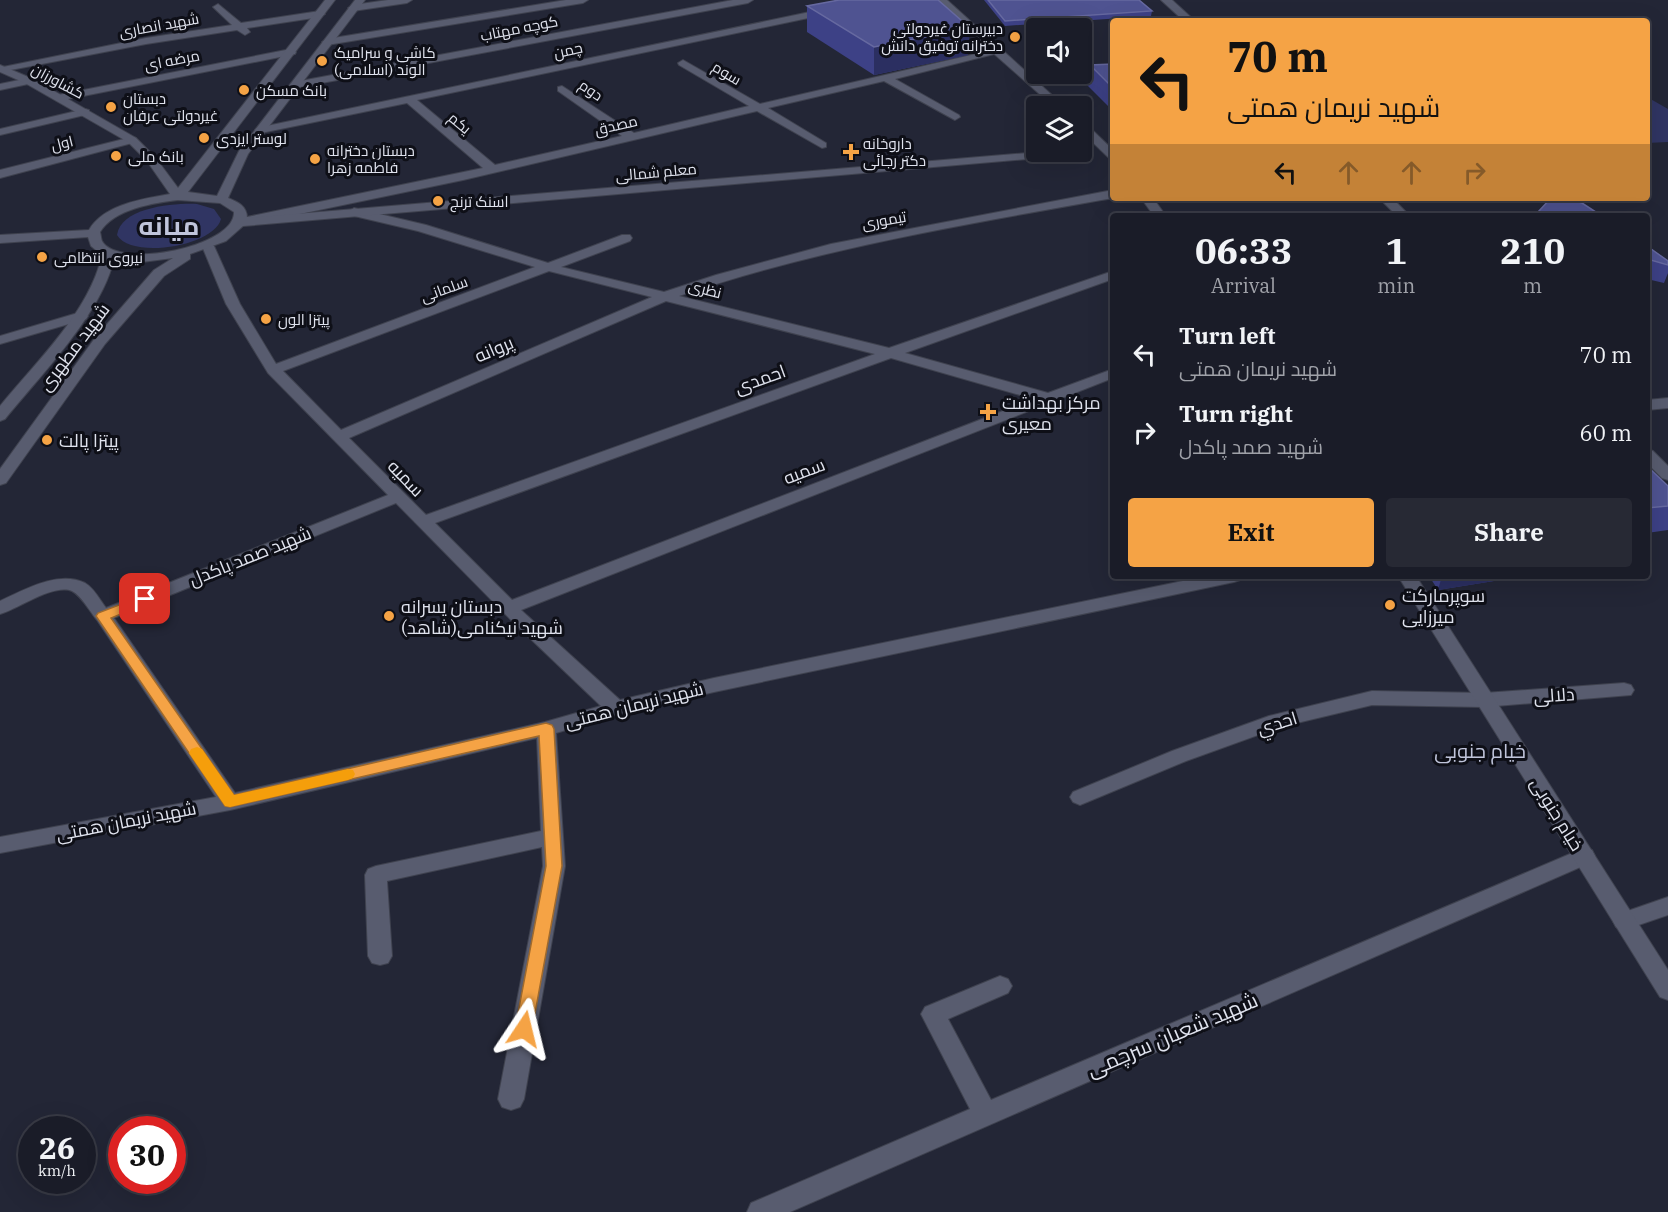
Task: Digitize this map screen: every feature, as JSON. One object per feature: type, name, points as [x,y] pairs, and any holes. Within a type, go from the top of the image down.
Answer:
[{"type":"street","points":[[178,196],[330,0]]},
{"type":"street","points":[[222,199],[234,170],[261,130],[356,4],[407,0]]},
{"type":"street","points":[[327,42],[583,0]]},
{"type":"street","name":"کوچه مهتاب","points":[[295,85],[748,0]]},
{"type":"street","points":[[942,0],[952,12],[1048,96]]},
{"type":"street","points":[[1166,0],[1187,18]]},
{"type":"street","points":[[218,7],[248,35]]},
{"type":"street","name":"چمن","points":[[261,130],[836,10]]},
{"type":"street","name":"شهید انصاری","points":[[2,69],[146,42],[320,14]]},
{"type":"street","name":"مرضه ای","points":[[58,98],[291,52]]},
{"type":"street","name":"مصدق","points":[[240,222],[492,169],[997,52]]},
{"type":"street","name":"سوم","points":[[682,63],[822,145]]},
{"type":"street","name":"کشاورزان","points":[[2,69],[85,112],[132,141],[151,159],[178,196]]},
{"type":"street","points":[[1092,72],[1110,71]]},
{"type":"street","points":[[886,78],[955,117]]},
{"type":"street","points":[[0,87],[29,81]]},
{"type":"street","name":"دوم","points":[[562,89],[633,137]]},
{"type":"street","name":"یکم","points":[[409,99],[492,169]]},
{"type":"street","points":[[0,132],[85,112]]},
{"type":"street","points":[[1092,135],[1110,150]]},
{"type":"street","name":"اول","points":[[0,174],[132,141]]},
{"type":"street","points":[[1092,151],[1110,151]]},
{"type":"street","name":"معلم شمالی","points":[[240,222],[1026,156]]},
{"type":"street","name":"تیموری","points":[[666,297],[726,275],[834,246],[1110,195]]},
{"type":"street","points":[[200,248],[147,258],[109,252],[99,247],[94,240],[94,233],[100,223],[123,209],[155,199],[178,196],[222,199],[238,209],[241,215],[240,222]]},
{"type":"street","points":[[1388,201],[1401,213]]},
{"type":"street","name":"نظری","points":[[354,212],[422,228],[551,268],[890,353],[1048,398]]},
{"type":"street","name":"شهید مطهری","points":[[0,480],[100,341],[140,293],[159,273],[234,230],[240,222]]},
{"type":"street","points":[[0,239],[94,233]]},
{"type":"street","name":"سلمانی","points":[[273,370],[551,268],[626,238]]},
{"type":"street","name":"سمیه","points":[[200,248],[273,370],[509,608],[616,708]]},
{"type":"street","name":"شهید مطهری","points":[[0,416],[81,316],[105,271],[109,252]]},
{"type":"street","name":"احمدی","points":[[422,522],[1110,276]]},
{"type":"street","name":"پروانه","points":[[338,437],[666,297]]},
{"type":"street","points":[[0,340],[81,316]]},
{"type":"street","name":"سميه","points":[[509,608],[1110,374]]},
{"type":"street","points":[[1650,405],[1668,403]]},
{"type":"street","points":[[1650,457],[1668,475]]},
{"type":"street","name":"شهید صمد پاکدل","points":[[103,616],[397,496]]},
{"type":"street","name":"شهید نریمان همتی","points":[[0,845],[230,802],[546,729],[616,708],[714,685],[1220,579]]},
{"type":"street","name":"خیام جنوبی","points":[[1409,579],[1668,990]]},
{"type":"street","points":[[0,608],[53,586],[68,584],[79,587],[103,616],[230,802]]},
{"type":"street","name":"دلالی","points":[[1484,700],[1624,690]]},
{"type":"street","name":"احدي","points":[[1080,797],[1179,756],[1276,722],[1372,698],[1484,700]]},
{"type":"street","points":[[511,1100],[554,866],[546,729]]},
{"type":"street","points":[[380,956],[376,875],[553,837]]},
{"type":"street","name":"شهید شعبان سرچمی","points":[[760,1212],[1584,856]]},
{"type":"street","points":[[1624,921],[1668,906]]},
{"type":"street","points":[[986,1114],[933,1014],[1000,986]]},
{"type":"shaded area","points":[[1650,99],[1668,109],[1668,142],[1650,143]]},
{"type":"shaded area","points":[[176,204],[197,204],[214,209],[221,219],[215,228],[189,243],[155,248],[139,247],[125,243],[117,235],[128,218],[138,213]]},
{"type":"building","points":[[839,0],[938,0],[970,28],[874,47],[807,6]]},
{"type":"building","points":[[988,0],[1139,0],[1152,11],[1026,18],[1005,21]]},
{"type":"building","points":[[1110,64],[1110,85],[1092,67],[1092,65]]},
{"type":"building","points":[[1548,201],[1576,201],[1597,213],[1542,213],[1539,211]]},
{"type":"building","points":[[1650,248],[1668,261],[1668,265],[1650,260]]},
{"type":"building","points":[[1650,469],[1668,486],[1668,506],[1650,508]]},
{"type":"slow traffic","points":[[197,753],[230,802],[348,774]]},
{"type":"place","name":"دبیرستان غیردولتی دخترانه توفیق دانش","points":[[1015,37]]},
{"type":"place","name":"کاشی و سرامیک الوند (اسلامی)","points":[[322,61]]},
{"type":"place","name":"بانک مسکن","points":[[244,90]]},
{"type":"place","name":"دبستان غیردولتی عرفان","points":[[111,107]]},
{"type":"place","name":"لوستر ایزدی","points":[[204,138]]},
{"type":"place","name":"داروخانه دکتر رجائی","points":[[851,152]]},
{"type":"place","name":"بانک ملی","points":[[116,156]]},
{"type":"place","name":"دبستان دخترانه فاطمه زهرا","points":[[315,159]]},
{"type":"place","name":"اسنک ترنج","points":[[438,201]]},
{"type":"place","name":"نیروی انتظامی","points":[[42,257]]},
{"type":"place","name":"پیتزا الون","points":[[266,319]]},
{"type":"place","name":"مرکز بهداشت معیری","points":[[988,412]]},
{"type":"place","name":"پیتزا پالت","points":[[47,440]]},
{"type":"place","name":"سوپرمارکت میرزایی","points":[[1390,605]]},
{"type":"place","name":"دبستان پسرانه شهید نیکنامی(شاهد)","points":[[389,616]]},
{"type":"district","name":"میانه","points":[[169,225]]},
{"type":"district","name":"خیام جنوبی","points":[[1480,750]]},
{"type":"route","points":[[145,599],[103,616],[230,802],[546,729],[554,866],[524,1029]]}]
